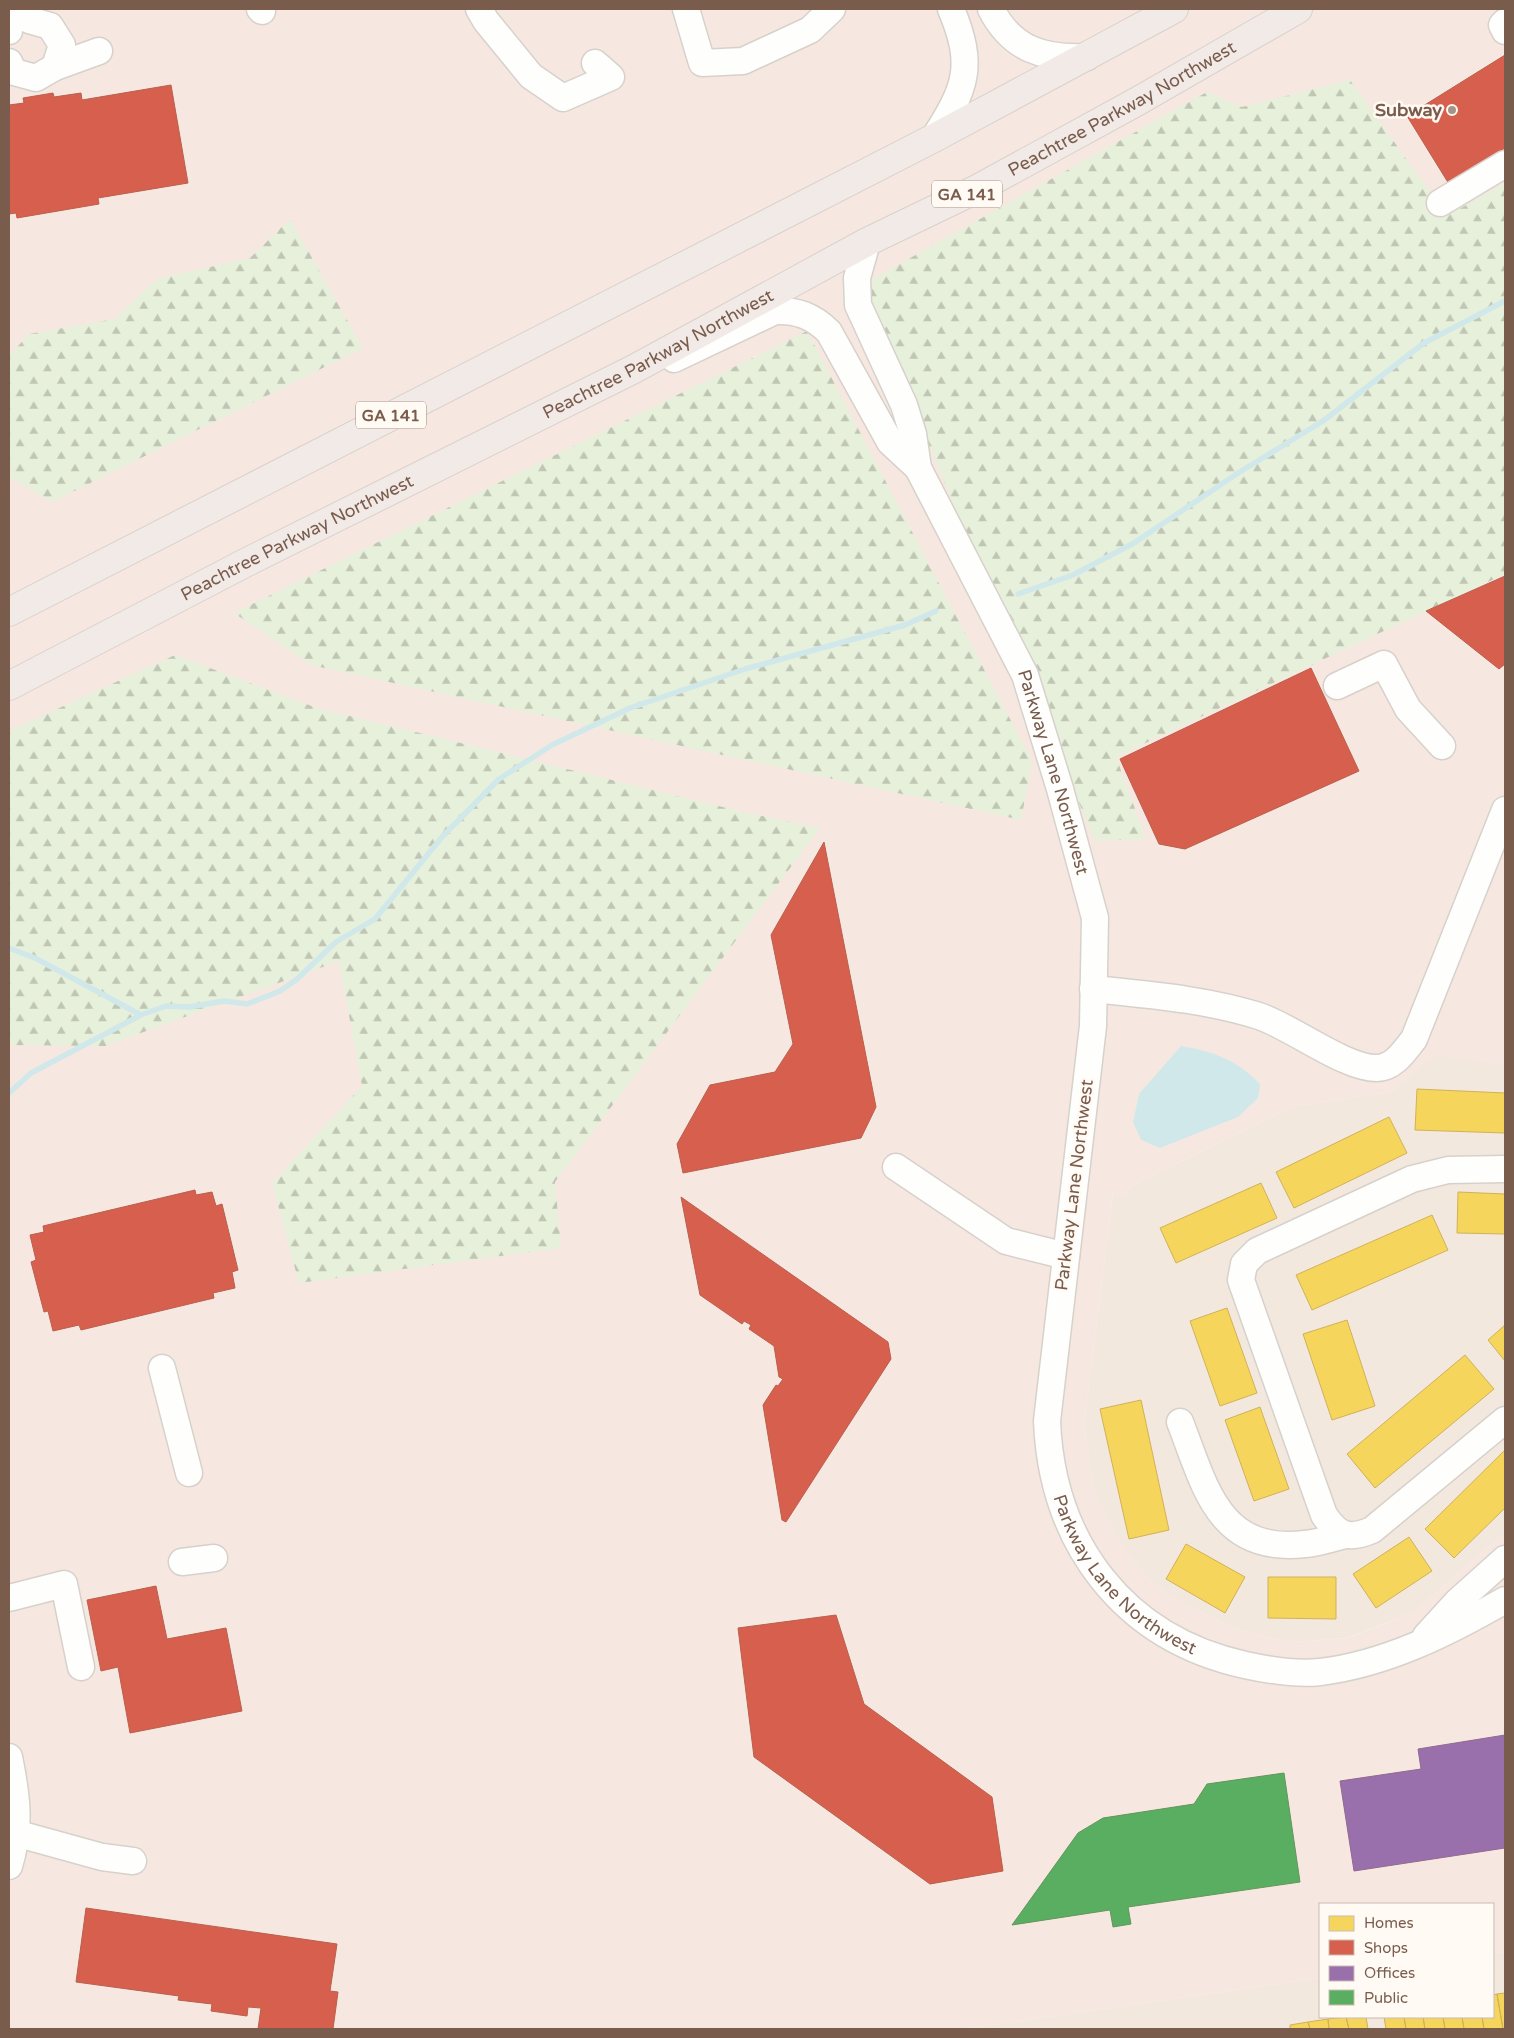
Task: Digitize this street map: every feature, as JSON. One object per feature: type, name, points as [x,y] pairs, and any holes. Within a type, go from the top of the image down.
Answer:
[{"type":"highway","name":"GA 141","points":[[9,612],[934,138],[1174,9]]},
{"type":"highway","name":"Peachtree Parkway Northwest","points":[[9,686],[248,562],[634,369],[867,242],[979,188],[1138,101],[1298,9]]},
{"type":"street","points":[[479,9],[531,76],[563,98],[611,77],[595,63]]},
{"type":"street","points":[[686,9],[702,64],[743,61],[810,30],[832,9]]},
{"type":"street","points":[[934,138],[955,107],[964,82],[964,50],[951,9]]},
{"type":"street","points":[[991,9],[1008,35],[1035,52],[1055,58],[1087,57]]},
{"type":"street","points":[[22,20],[50,26],[62,46],[55,67]]},
{"type":"street","points":[[11,69],[36,78],[55,67],[99,51]]},
{"type":"street","points":[[1440,203],[1505,164]]},
{"type":"street","name":"Parkway Lane Northwest","points":[[867,242],[857,278],[858,305],[904,405],[914,434],[918,468]]},
{"type":"street","name":"Parkway Lane Northwest","points":[[634,369],[669,361],[775,311],[792,310],[820,322],[829,332],[890,442],[918,468],[1025,675],[1060,789],[1095,918],[1093,1026],[1047,1421],[1048,1451],[1053,1480],[1065,1517],[1088,1561],[1106,1584],[1135,1611],[1175,1639],[1230,1662],[1259,1668],[1318,1673],[1347,1668],[1417,1646],[1505,1600]]},
{"type":"street","points":[[1337,686],[1384,664],[1408,710],[1442,746]]},
{"type":"street","points":[[1093,989],[1215,1004],[1283,1025],[1331,1052],[1362,1066],[1378,1069],[1394,1063],[1414,1039],[1505,810]]},
{"type":"street","points":[[896,1167],[1006,1241],[1066,1256]]},
{"type":"street","points":[[1346,1535],[1333,1529],[1324,1515],[1246,1300],[1241,1280],[1244,1264],[1257,1251],[1412,1179],[1448,1170],[1505,1169]]},
{"type":"street","points":[[162,1368],[189,1473]]},
{"type":"street","points":[[1180,1422],[1210,1500],[1225,1519],[1244,1536],[1256,1541],[1304,1544],[1346,1535],[1359,1536],[1372,1530],[1505,1420]]},
{"type":"street","points":[[182,1562],[214,1558]]},
{"type":"street","points":[[1417,1646],[1457,1602],[1505,1559]]},
{"type":"street","points":[[9,1598],[64,1584],[80,1667]]},
{"type":"street","points":[[9,1757],[18,1798],[14,1849],[9,1866]]},
{"type":"street","points":[[15,1833],[102,1857],[133,1861]]},
{"type":"shaded area","points":[[9,9],[1505,9],[1505,1064],[1435,1056],[1391,1092],[1292,1107],[1129,1187],[1125,1197],[1113,1193],[1084,1426],[1094,1490],[1117,1538],[1148,1579],[1186,1606],[1241,1630],[1291,1642],[1348,1638],[1414,1612],[1505,1533],[1505,1952],[1494,1953],[1494,1903],[1319,1903],[1319,1978],[965,2029],[9,2029]]},
{"type":"shaded area","points":[[1435,1055],[1505,1064],[1505,1533],[1414,1612],[1347,1638],[1291,1642],[1241,1630],[1186,1606],[1148,1579],[1116,1538],[1094,1490],[1084,1426],[1113,1193],[1125,1197],[1129,1187],[1292,1107],[1391,1092]]},
{"type":"shaded area","points":[[1505,1952],[1505,2029],[965,2029],[1319,1978],[1319,2018],[1494,2018],[1494,1953]]},
{"type":"green space","points":[[1350,80],[1447,216],[1505,183],[1505,574],[1116,757],[1146,839],[1095,841],[862,285],[1207,92],[1242,107]]},
{"type":"green space","points":[[290,219],[363,348],[52,502],[9,477],[9,356],[29,334],[115,319],[157,279],[250,258]]},
{"type":"green space","points":[[807,331],[1032,761],[1021,820],[311,665],[234,613]]},
{"type":"green space","points":[[175,655],[317,708],[743,812],[820,828],[555,1182],[561,1248],[299,1283],[272,1183],[362,1086],[339,961],[105,1046],[9,1045],[9,731]]},
{"type":"water","points":[[1181,1046],[1214,1054],[1242,1068],[1260,1084],[1258,1098],[1238,1117],[1160,1148],[1141,1140],[1133,1122],[1139,1094]]},
{"type":"building: Homes","points":[[1417,1089],[1505,1093],[1505,1133],[1415,1130]]},
{"type":"building: Homes","points":[[1389,1117],[1407,1153],[1294,1208],[1276,1172]]},
{"type":"building: Homes","points":[[1261,1183],[1277,1218],[1176,1263],[1160,1228]]},
{"type":"building: Homes","points":[[1458,1192],[1505,1194],[1505,1234],[1457,1233]]},
{"type":"building: Homes","points":[[1432,1215],[1448,1250],[1312,1310],[1296,1275]]},
{"type":"building: Homes","points":[[1227,1308],[1257,1393],[1220,1406],[1190,1321]]},
{"type":"building: Homes","points":[[1347,1320],[1375,1406],[1332,1420],[1303,1334]]},
{"type":"building: Homes","points":[[1505,1325],[1505,1361],[1488,1340]]},
{"type":"building: Homes","points":[[1465,1355],[1494,1389],[1375,1488],[1347,1454]]},
{"type":"building: Homes","points":[[1141,1400],[1169,1530],[1129,1539],[1100,1409]]},
{"type":"building: Homes","points":[[1260,1407],[1289,1489],[1254,1501],[1225,1420]]},
{"type":"building: Homes","points":[[1505,1450],[1505,1508],[1454,1558],[1425,1529]]},
{"type":"building: Homes","points":[[1409,1537],[1432,1571],[1376,1608],[1353,1574]]},
{"type":"building: Homes","points":[[1186,1544],[1245,1577],[1225,1613],[1166,1579]]},
{"type":"building: Homes","points":[[1268,1577],[1336,1577],[1336,1619],[1268,1618]]},
{"type":"building: Homes","points":[[1505,1993],[1505,2029],[1503,2029],[1497,1994]]},
{"type":"building: Homes","points":[[1497,1994],[1503,2029],[1484,2029],[1482,2018],[1494,2018],[1494,1995]]},
{"type":"building: Homes","points":[[1346,2018],[1349,2029],[1329,2029],[1328,2019]]},
{"type":"building: Homes","points":[[1346,2018],[1366,2018],[1368,2029],[1349,2029]]},
{"type":"building: Homes","points":[[1384,2018],[1404,2018],[1406,2029],[1386,2029]]},
{"type":"building: Homes","points":[[1404,2018],[1423,2018],[1425,2029],[1406,2029]]},
{"type":"building: Homes","points":[[1423,2018],[1443,2018],[1445,2029],[1425,2029]]},
{"type":"building: Homes","points":[[1443,2018],[1462,2018],[1464,2029],[1445,2029]]},
{"type":"building: Homes","points":[[1462,2018],[1482,2018],[1484,2029],[1464,2029]]},
{"type":"building: Homes","points":[[1328,2019],[1329,2029],[1310,2029],[1308,2022]]},
{"type":"building: Homes","points":[[1308,2022],[1310,2029],[1290,2029],[1290,2025]]},
{"type":"building: Shops","points":[[1505,55],[1505,148],[1449,184],[1407,116]]},
{"type":"building: Shops","points":[[171,85],[188,183],[98,198],[99,204],[17,218],[16,213],[9,214],[9,105],[24,103],[23,98],[53,93],[54,97],[81,93],[82,100]]},
{"type":"building: Shops","points":[[1505,576],[1505,664],[1499,669],[1426,611]]},
{"type":"building: Shops","points":[[1311,668],[1359,771],[1185,849],[1159,844],[1120,759]]},
{"type":"building: Shops","points":[[824,842],[876,1107],[861,1138],[683,1173],[677,1144],[710,1085],[775,1072],[793,1044],[771,935]]},
{"type":"building: Shops","points":[[195,1190],[196,1195],[212,1192],[216,1206],[222,1204],[238,1270],[232,1272],[235,1288],[213,1293],[214,1298],[81,1330],[79,1325],[53,1331],[48,1311],[44,1312],[31,1262],[36,1260],[30,1235],[44,1232],[43,1226]]},
{"type":"building: Shops","points":[[681,1197],[888,1342],[891,1359],[786,1522],[782,1520],[763,1405],[776,1385],[778,1386],[783,1379],[779,1377],[774,1346],[749,1329],[751,1325],[744,1321],[742,1324],[700,1295]]},
{"type":"building: Shops","points":[[156,1586],[167,1639],[226,1628],[242,1711],[130,1733],[118,1667],[101,1671],[87,1600]]},
{"type":"building: Shops","points":[[836,1615],[864,1704],[992,1797],[1003,1871],[930,1884],[754,1757],[738,1628]]},
{"type":"building: Shops","points":[[86,1908],[337,1944],[330,1991],[338,1992],[333,2029],[258,2029],[261,2008],[248,2007],[247,2016],[211,2011],[212,2004],[178,2000],[179,1996],[76,1982]]},
{"type":"building: Offices","points":[[1505,1735],[1505,1848],[1354,1871],[1340,1781],[1421,1769],[1418,1749]]},
{"type":"building: Public","points":[[1284,1773],[1300,1882],[1128,1907],[1131,1924],[1113,1927],[1110,1910],[1012,1925],[1078,1833],[1103,1818],[1194,1804],[1207,1784]]},
{"type":"waterway","points":[[1018,594],[1073,575],[1134,543],[1238,473],[1323,421],[1424,343],[1505,301]]},
{"type":"waterway","points":[[9,1093],[31,1073],[141,1015],[166,1006],[189,1007],[224,1001],[247,1004],[280,991],[296,980],[336,942],[375,919],[442,837],[499,779],[552,745],[630,708],[745,669],[905,625],[936,611]]},
{"type":"waterway","points":[[9,948],[35,958],[141,1015]]},
{"type":"place","name":"Subway","points":[[1452,110]]}]
